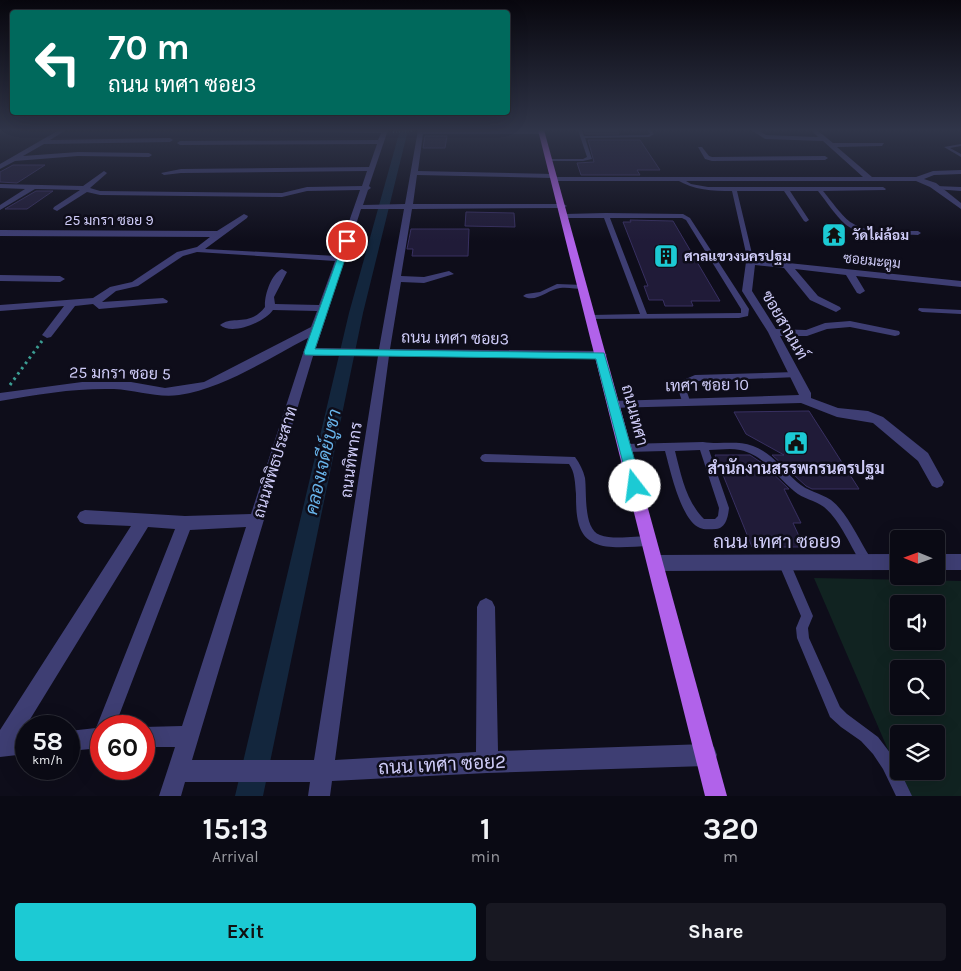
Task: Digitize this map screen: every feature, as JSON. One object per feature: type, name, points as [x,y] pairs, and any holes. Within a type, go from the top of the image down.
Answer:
[{"type":"main road","name":"ถนนเทศา","points":[[552,167],[716,796]]},
{"type":"street","name":"ถนนทิพากร","points":[[319,796],[396,280],[404,206],[414,167]]},
{"type":"street","points":[[786,167],[799,179]]},
{"type":"street","points":[[857,167],[870,179]]},
{"type":"street","points":[[164,173],[180,171],[373,169]]},
{"type":"street","name":"ถนนพิพิธประสาท","points":[[170,796],[257,520],[315,352],[316,329],[341,259],[364,206],[373,169]]},
{"type":"street","points":[[723,172],[728,179]]},
{"type":"street","points":[[414,173],[555,178],[917,179],[933,173],[961,172]]},
{"type":"street","points":[[57,209],[104,173]]},
{"type":"street","points":[[917,179],[936,188],[961,207]]},
{"type":"street","points":[[0,186],[85,189],[100,193],[282,195],[307,189],[367,188]]},
{"type":"street","points":[[0,208],[34,186]]},
{"type":"street","points":[[364,206],[563,211]]},
{"type":"street","points":[[0,308],[96,301],[113,289],[136,284],[170,259],[199,249],[244,216]]},
{"type":"street","name":"25 มกรา ซอย 9","points":[[0,233],[217,234]]},
{"type":"street","points":[[199,249],[204,252],[341,259]]},
{"type":"street","name":"ซอยมะตูม","points":[[751,262],[961,284]]},
{"type":"street","name":"ซอยสานนท์","points":[[751,262],[747,291],[773,332],[805,393],[805,397],[802,399]]},
{"type":"street","points":[[787,266],[814,298],[836,309]]},
{"type":"street","points":[[225,325],[244,324],[257,320],[266,314],[270,307],[269,297],[282,272]]},
{"type":"street","points":[[850,272],[860,291]]},
{"type":"street","points":[[396,280],[430,279],[449,274]]},
{"type":"street","points":[[0,278],[60,279]]},
{"type":"street","points":[[96,301],[99,306],[163,300]]},
{"type":"street","points":[[47,335],[71,304]]},
{"type":"street","points":[[270,307],[323,308]]},
{"type":"street","points":[[773,332],[807,333],[825,326],[850,324],[895,333]]},
{"type":"street","name":"25 มกรา ซอย 5","points":[[2,396],[43,389],[80,387],[130,386],[165,392],[190,389],[207,385],[316,329]]},
{"type":"street","name":"ถนน เทศา ซอย3","points":[[315,352],[601,355]]},
{"type":"street","points":[[802,399],[837,412],[868,416],[878,420],[923,456],[937,482]]},
{"type":"street","name":"เทศา ซอย 10","points":[[613,405],[686,401],[802,399]]},
{"type":"street","points":[[85,517],[185,523],[257,520]]},
{"type":"street","points":[[1,746],[144,520]]},
{"type":"street","points":[[110,715],[185,523]]},
{"type":"street","name":"ถนน เทศา ซอย9","points":[[656,563],[890,562]]},
{"type":"street","points":[[945,562],[961,562]]},
{"type":"street","points":[[486,607],[487,762]]},
{"type":"street","points":[[155,737],[189,736]]},
{"type":"street","points":[[1,746],[15,745]]},
{"type":"street","name":"ถนน เทศา ซอย2","points":[[178,771],[324,771],[487,762],[706,756]]},
{"type":"lane","points":[[679,179],[701,188],[883,189]]},
{"type":"lane","points":[[759,179],[763,188]]},
{"type":"lane","points":[[734,188],[751,262]]},
{"type":"lane","points":[[936,188],[961,189]]},
{"type":"lane","points":[[786,189],[806,220]]},
{"type":"lane","points":[[819,189],[848,224],[854,228],[874,232],[918,233]]},
{"type":"lane","points":[[563,211],[606,215],[675,215],[688,219],[745,309],[745,314],[739,316],[591,317]]},
{"type":"lane","points":[[606,215],[644,316]]},
{"type":"lane","points":[[526,296],[542,294],[557,286],[584,287]]},
{"type":"lane","points":[[922,310],[961,312]]},
{"type":"lane","points":[[686,401],[682,389],[684,383],[695,378],[795,375]]},
{"type":"lane","points":[[669,447],[686,503],[694,517],[702,524],[718,524],[723,517],[724,508],[702,446]]},
{"type":"lane","points":[[626,448],[738,446],[756,450],[768,458],[800,491],[821,499],[830,506],[866,561]]},
{"type":"lane","points":[[485,458],[572,460],[578,470],[584,524],[589,535],[596,540],[650,541]]},
{"type":"lane","points":[[784,562],[807,616],[802,628],[803,638],[835,712],[842,721],[867,737],[879,750],[904,796]]},
{"type":"path","points":[[2,396],[47,335]]},
{"type":"green space","points":[[814,578],[890,580],[890,585],[945,585],[945,581],[961,581],[961,796],[908,796],[901,780],[945,780],[945,725],[890,725],[890,754]]},
{"type":"building","points":[[9,167],[42,167],[17,183],[0,182],[0,172]]},
{"type":"building","points":[[578,167],[658,167],[660,170],[637,170],[640,175],[581,175]]},
{"type":"building","points":[[36,191],[53,191],[27,209],[5,209]]},
{"type":"building","points":[[466,212],[514,213],[515,227],[465,226]]},
{"type":"building","name":"ศาลแขวงนครปฐม","points":[[630,220],[673,221],[720,301],[691,301],[693,306],[665,306],[663,300],[649,300],[644,286],[648,286],[623,222],[631,222]]},
{"type":"building","points":[[411,229],[469,229],[468,256],[412,256],[413,249],[407,249]]},
{"type":"building","name":"สำนักงานสรรพกรนครปฐม","points":[[809,411],[859,489],[812,489],[806,486],[772,455],[784,455],[746,434],[734,412]]},
{"type":"building","points":[[715,455],[750,455],[762,463],[789,489],[784,489],[801,523],[793,523],[804,547],[752,547]]},
{"type":"waterway","name":"คลองเจดีย์บูชา","points":[[249,796],[356,313],[394,167]]},
{"type":"place","name":"วัดไผ่ล้อม","points":[[834,235]]},
{"type":"place","name":"ศาลแขวงนครปฐม","points":[[666,256]]},
{"type":"place","name":"สำนักงานสรรพกรนครปฐม","points":[[796,443]]},
{"type":"route","points":[[347,241],[309,352],[601,355],[635,486]]}]
